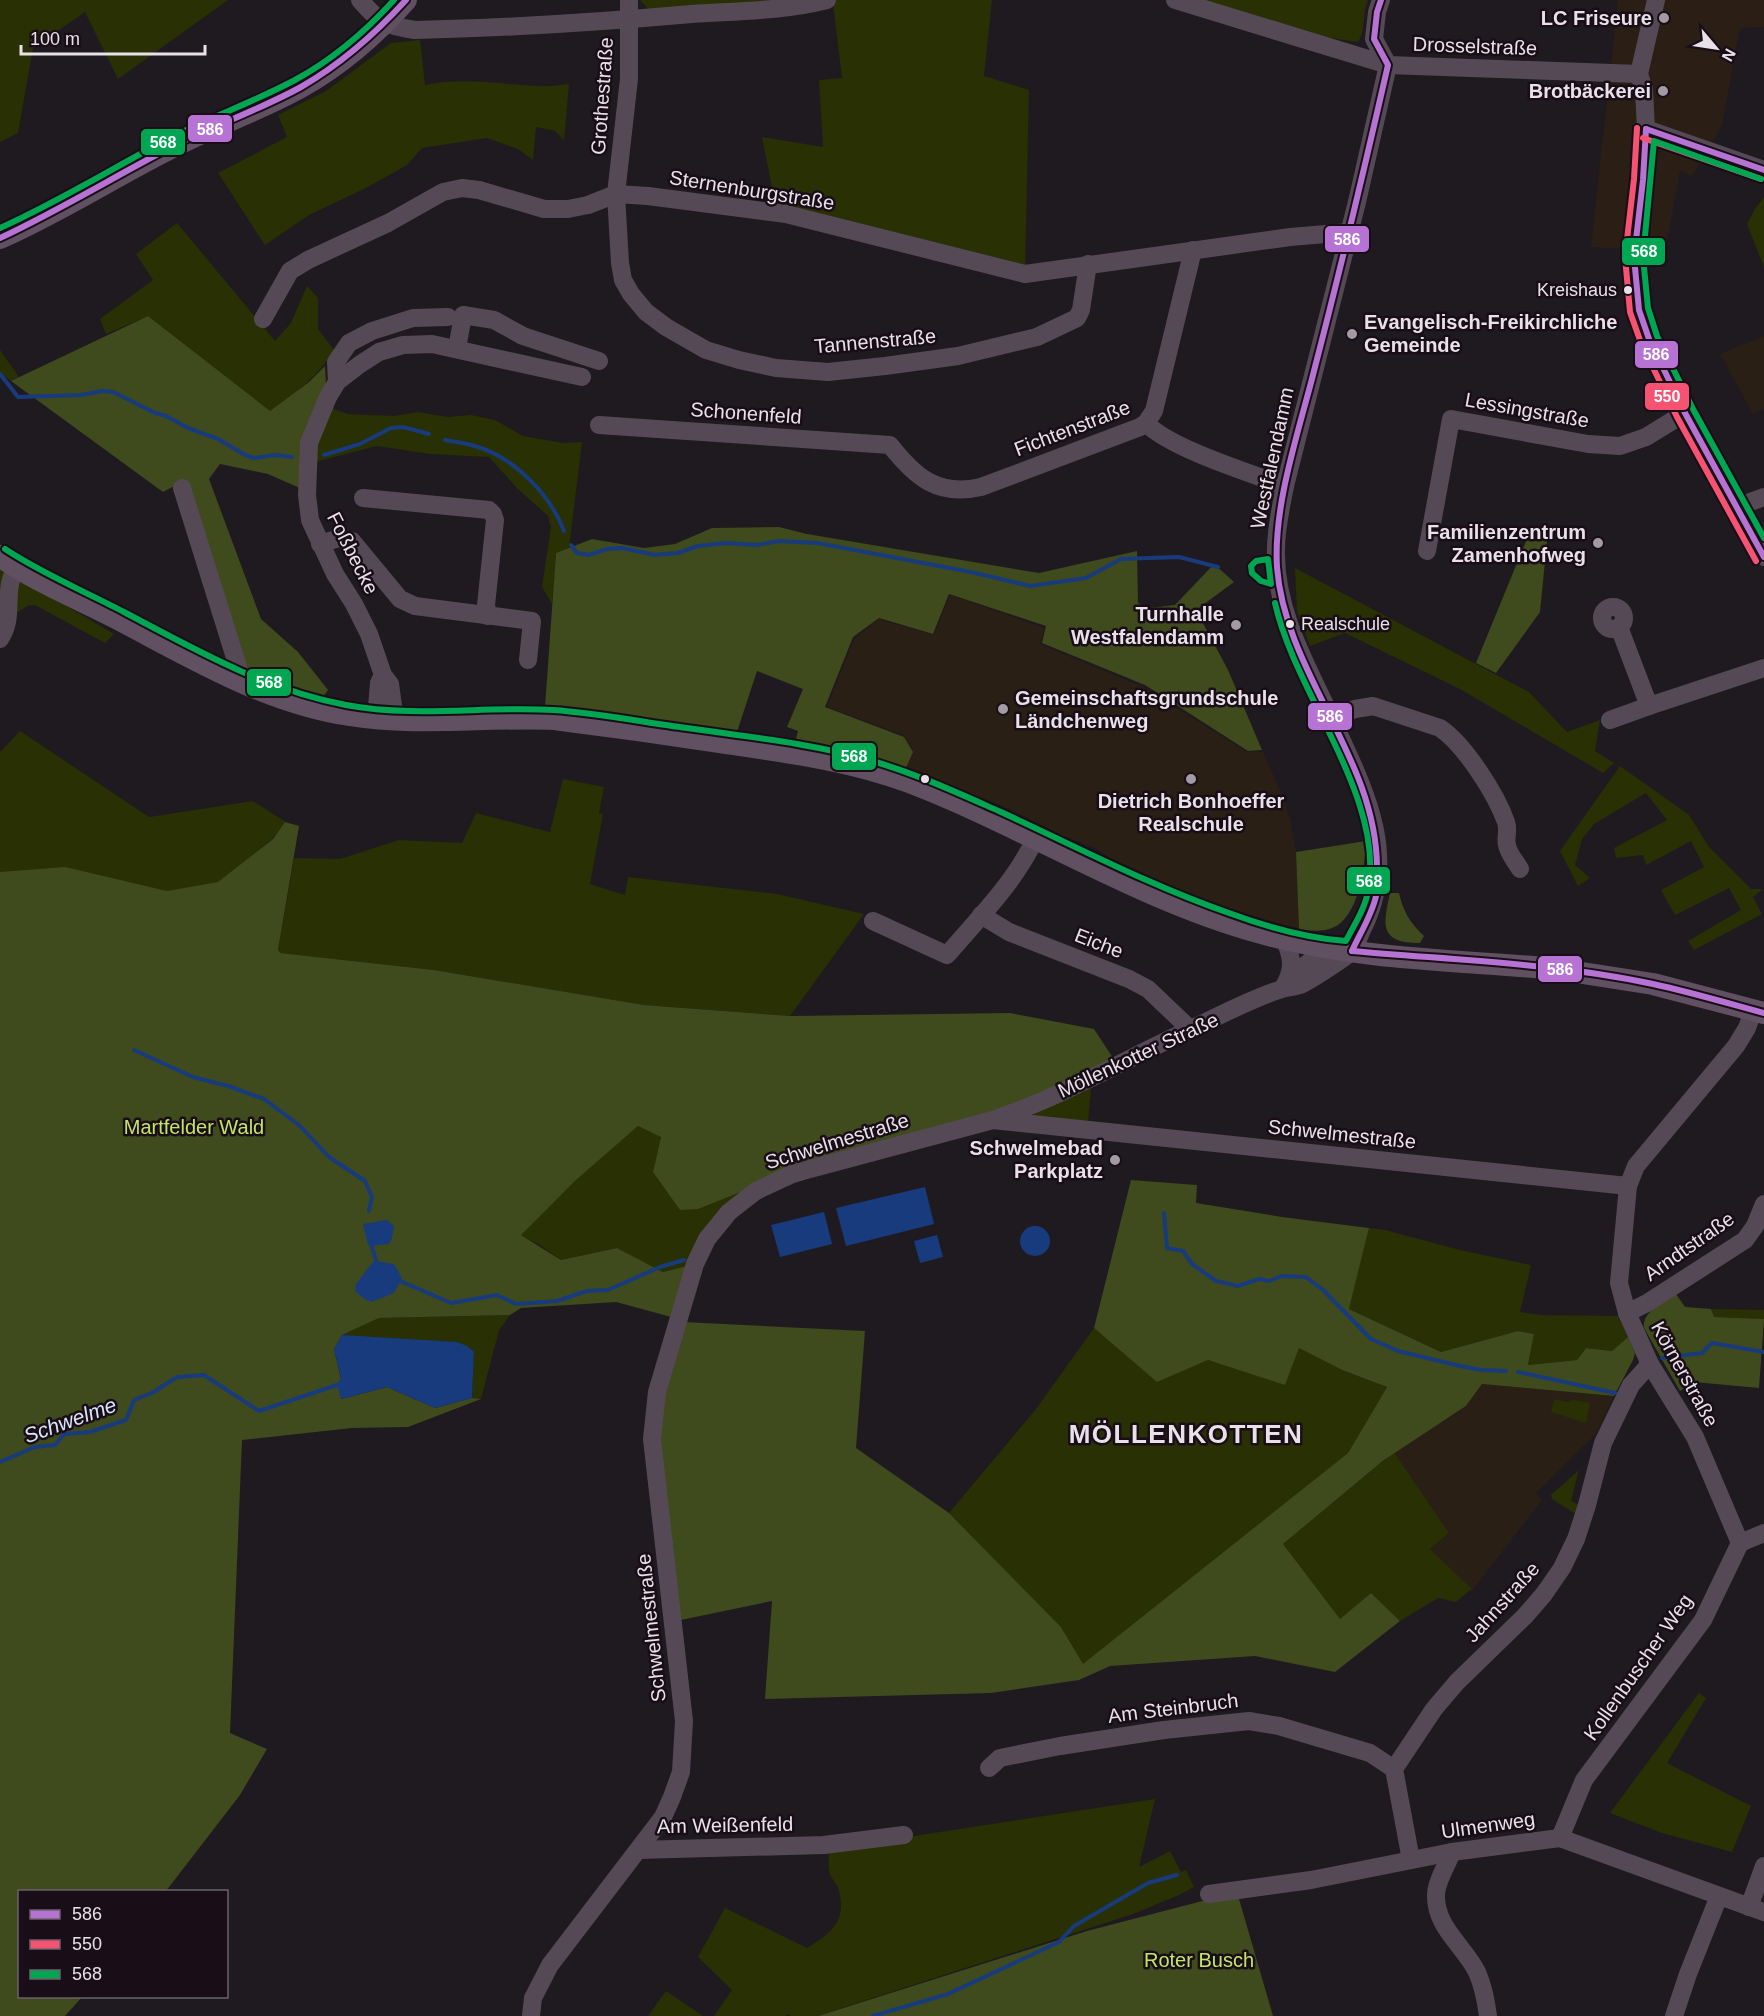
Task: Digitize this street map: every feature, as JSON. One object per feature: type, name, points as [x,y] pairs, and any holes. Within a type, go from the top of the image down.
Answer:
[{"type":"main road","points":[[0,238],[74,202],[190,138],[300,87],[348,56],[385,24],[406,0]]},
{"type":"main road","points":[[8,561],[189,657],[243,683],[298,704],[347,715],[386,719],[517,717],[554,719],[813,756],[870,769],[907,782],[1184,906],[1240,927],[1284,939],[1326,956],[1557,969],[1653,984],[1759,1012]]},
{"type":"street","points":[[360,0],[376,18],[385,24],[426,30],[629,19],[774,8],[827,0]]},
{"type":"street","name":"Grothestraße","points":[[616,194],[629,79],[629,0]]},
{"type":"street","name":"Drosselstraße","points":[[1175,0],[1388,65],[1639,74]]},
{"type":"street","points":[[1381,0],[1377,12],[1374,39],[1388,65]]},
{"type":"street","points":[[1656,0],[1639,74],[1644,90],[1646,129],[1643,180],[1634,256],[1637,300],[1649,339],[1685,413],[1764,557]]},
{"type":"street","name":"Westfalendamm","points":[[1326,956],[1374,901],[1377,891],[1379,858],[1374,820],[1332,719],[1303,661],[1290,624],[1280,589],[1276,550],[1285,486],[1350,232],[1388,65]]},
{"type":"street","points":[[1646,129],[1764,170]]},
{"type":"street","name":"Sternenburgstraße","points":[[263,319],[290,272],[308,260],[443,192],[462,188],[479,190],[544,209],[567,209],[588,205],[616,194],[786,214],[1026,274],[1290,237],[1350,232]]},
{"type":"street","name":"Tannenstraße","points":[[616,194],[623,280],[646,312],[666,327],[706,350],[776,369],[828,372],[885,366],[958,356],[1037,337],[1077,318],[1081,310],[1088,264]]},
{"type":"street","name":"Fichtenstraße","points":[[890,445],[904,463],[928,482],[944,488],[965,490],[981,487],[1140,427],[1146,423],[1154,411],[1193,250]]},
{"type":"street","points":[[456,349],[464,315],[494,320],[523,336],[599,362]]},
{"type":"street","name":"Foßbecke","points":[[337,382],[336,362],[349,343],[372,331],[413,318],[448,317]]},
{"type":"street","name":"Foßbecke","points":[[386,719],[390,684],[383,675],[369,634],[309,520],[309,443],[328,397],[337,382],[379,352],[403,345],[432,344],[582,377]]},
{"type":"street","name":"Lessingstraße","points":[[1428,551],[1451,419],[1588,444],[1620,446],[1646,437],[1685,413]]},
{"type":"street","points":[[1146,423],[1154,432],[1186,448],[1285,486]]},
{"type":"street","name":"Schonenfeld","points":[[599,425],[890,445]]},
{"type":"street","points":[[182,488],[243,683]]},
{"type":"street","points":[[1737,507],[1764,497]]},
{"type":"street","points":[[363,498],[489,510],[495,520],[486,605],[488,616]]},
{"type":"street","points":[[320,544],[339,538],[352,541],[400,598],[415,606],[532,621],[528,660]]},
{"type":"street","points":[[0,639],[7,627],[8,590],[13,573],[8,561]]},
{"type":"street","points":[[1619,627],[1649,706]]},
{"type":"street","points":[[1610,720],[1764,668]]},
{"type":"street","points":[[1332,719],[1355,709],[1373,706],[1446,732],[1471,759],[1481,774],[1507,824],[1506,847],[1520,869]]},
{"type":"street","points":[[873,921],[947,954],[1027,856],[1035,839]]},
{"type":"street","name":"Eiche","points":[[981,915],[1009,932],[1129,979],[1148,989],[1190,1029]]},
{"type":"street","points":[[1284,939],[1290,951],[1292,966],[1286,982]]},
{"type":"street","name":"Möllenkotter Straße","points":[[993,1120],[1026,1108],[1113,1068],[1286,982],[1300,985],[1326,956]]},
{"type":"street","name":"Körnerstraße","points":[[1740,1544],[1695,1437],[1650,1364],[1627,1313],[1619,1283],[1628,1186],[1636,1166],[1736,1046],[1759,1012]]},
{"type":"street","name":"Schwelmestraße","points":[[638,1850],[663,1817],[681,1772],[684,1721],[652,1439],[657,1392],[695,1264],[703,1248],[729,1212],[756,1191],[790,1175],[993,1120],[1628,1186]]},
{"type":"street","name":"Arndtstraße","points":[[1627,1313],[1647,1303],[1745,1240],[1755,1226],[1764,1204]]},
{"type":"street","name":"Jahnstraße","points":[[1394,1769],[1434,1709],[1457,1682],[1526,1616],[1562,1568],[1587,1505],[1603,1443],[1631,1385],[1650,1364]]},
{"type":"street","points":[[1740,1544],[1764,1533]]},
{"type":"street","name":"Kollenbuscher Weg","points":[[1560,1838],[1584,1780],[1703,1620],[1740,1544]]},
{"type":"street","name":"Am Steinbruch","points":[[989,1768],[1000,1758],[1060,1746],[1164,1730],[1249,1721],[1279,1726],[1370,1753],[1394,1769]]},
{"type":"street","points":[[1394,1769],[1411,1860]]},
{"type":"street","name":"Am Weißenfeld","points":[[531,2016],[533,1998],[550,1965],[638,1850],[824,1845],[904,1835]]},
{"type":"street","name":"Ulmenweg","points":[[1209,1894],[1311,1880],[1452,1852],[1560,1838],[1757,1909]]},
{"type":"street","points":[[1452,1852],[1436,1892],[1437,1908],[1447,1930],[1476,1970],[1486,1996],[1488,2016]]},
{"type":"street","points":[[1757,1909],[1764,1866]]},
{"type":"street","points":[[1674,2016],[1719,1896]]},
{"type":"shaded area","points":[[1618,0],[1764,0],[1764,27],[1740,28],[1722,125],[1692,176],[1680,171],[1665,252],[1591,247]]},
{"type":"shaded area","points":[[1764,336],[1764,408],[1753,414],[1720,354]]},
{"type":"shaded area","points":[[950,595],[1045,628],[1040,644],[1143,687],[1247,752],[1263,752],[1290,818],[1296,852],[1299,929],[1245,914],[1130,872],[1095,848],[1061,835],[1010,809],[905,769],[913,750],[903,735],[827,707],[854,639],[878,619],[934,635]]},
{"type":"shaded area","points":[[1482,1384],[1614,1396],[1596,1434],[1536,1493],[1542,1500],[1473,1590],[1430,1549],[1449,1533],[1394,1452],[1466,1407]]},
{"type":"green space","points":[[0,0],[228,0],[118,79],[85,12],[33,48],[18,133],[0,142]]},
{"type":"green space","points":[[640,0],[992,0],[984,76],[1029,90],[1025,273],[777,213],[762,137],[823,147],[819,80],[842,78],[833,3],[649,10]]},
{"type":"green space","points":[[1190,0],[1368,0],[1362,33],[1358,42],[1330,38]]},
{"type":"green space","points":[[420,40],[425,85],[467,81],[541,86],[569,84],[564,140],[555,131],[536,127],[533,160],[518,149],[487,138],[422,148],[407,165],[368,187],[309,215],[265,245],[218,173],[287,137],[278,115],[326,91],[391,43]]},
{"type":"green space","points":[[1764,197],[1764,267],[1747,224]]},
{"type":"green space","points":[[177,223],[275,341],[291,323],[307,286],[318,298],[318,329],[334,350],[313,376],[270,412],[148,316],[106,334],[100,319],[153,280],[136,254]]},
{"type":"green space","points":[[148,316],[270,411],[309,382],[325,366],[326,385],[302,489],[268,474],[220,464],[209,479],[261,619],[298,652],[328,690],[323,697],[248,671],[182,482],[163,492],[11,381]]},
{"type":"green space","points":[[0,350],[19,377],[11,381],[0,373]]},
{"type":"green space","points":[[332,408],[347,414],[394,416],[418,412],[448,417],[471,415],[495,420],[523,436],[563,443],[582,442],[569,548],[556,553],[552,604],[542,587],[551,527],[548,516],[517,488],[489,457],[430,454],[377,446],[315,462],[318,434]]},
{"type":"green space","points":[[779,527],[807,534],[1039,573],[1137,551],[1138,603],[1150,608],[1175,605],[1214,564],[1234,582],[1196,610],[1228,670],[1262,750],[1248,751],[1145,685],[1042,643],[1046,626],[949,594],[933,634],[879,618],[853,637],[825,707],[904,737],[913,752],[905,770],[838,750],[795,743],[798,731],[787,727],[803,689],[757,671],[736,735],[545,707],[556,553],[592,539],[644,548],[675,544],[712,528]]},
{"type":"green space","points":[[1531,529],[1547,541],[1540,612],[1496,673],[1476,663]]},
{"type":"green space","points":[[0,567],[114,634],[105,643],[35,605],[27,606],[18,612],[0,604]]},
{"type":"green space","points":[[1295,568],[1529,692],[1567,732],[1600,720],[1595,751],[1614,763],[1603,773],[1460,689],[1345,633],[1310,646],[1297,612]]},
{"type":"green space","points":[[20,731],[149,817],[253,801],[286,822],[272,839],[218,883],[166,892],[0,874],[0,752]]},
{"type":"green space","points":[[1620,766],[1689,815],[1709,847],[1751,889],[1763,889],[1753,897],[1762,914],[1694,950],[1688,941],[1741,910],[1729,888],[1675,915],[1661,890],[1704,867],[1691,841],[1646,865],[1643,855],[1616,858],[1614,848],[1667,820],[1646,793],[1594,824],[1582,839],[1575,865],[1590,878],[1578,886],[1560,851]]},
{"type":"green space","points":[[563,779],[604,787],[599,813],[603,814],[590,884],[625,895],[628,877],[777,894],[864,914],[790,1016],[644,1005],[434,970],[279,953],[294,858],[340,859],[399,840],[462,843],[476,813],[550,832]]},
{"type":"green space","name":"Martfelder Wald","points":[[285,822],[299,826],[278,950],[280,953],[434,970],[644,1005],[790,1016],[1010,1013],[1094,1029],[1115,1061],[989,1116],[763,1183],[698,1209],[680,1210],[653,1172],[661,1137],[638,1126],[575,1181],[521,1235],[561,1260],[617,1248],[663,1272],[691,1265],[675,1318],[616,1302],[521,1308],[510,1315],[379,1318],[342,1335],[334,1349],[341,1379],[341,1399],[387,1387],[435,1408],[472,1398],[481,1399],[408,1427],[352,1428],[242,1440],[230,1733],[267,1749],[240,1795],[167,1890],[18,1890],[18,1998],[81,1998],[65,2016],[0,2016],[0,872],[65,867],[167,891],[218,882],[273,839]]},
{"type":"green space","points":[[1366,841],[1359,890],[1349,914],[1332,928],[1316,931],[1299,929],[1296,852]]},
{"type":"green space","points":[[1390,893],[1399,893],[1408,916],[1424,936],[1420,943],[1397,940],[1387,930],[1386,914]]},
{"type":"green space","points":[[1091,1088],[1088,1123],[1035,1118],[1033,1113]]},
{"type":"green space","points":[[638,1126],[661,1136],[653,1172],[763,1183],[691,1265],[663,1272],[617,1248],[561,1260],[540,1245],[520,1235],[575,1181]]},
{"type":"green space","points":[[1131,1180],[1197,1185],[1196,1203],[1369,1228],[1349,1309],[1441,1352],[1518,1331],[1534,1334],[1528,1365],[1577,1360],[1586,1348],[1612,1351],[1628,1337],[1635,1353],[1633,1360],[1614,1396],[1482,1384],[1466,1406],[1384,1460],[1283,1544],[1340,1619],[1371,1593],[1400,1621],[1335,1672],[1255,1656],[1110,1666],[1079,1680],[991,1693],[765,1699],[772,1601],[676,1621],[656,1439],[663,1393],[683,1322],[865,1331],[856,1448],[949,1513],[1061,1627],[1083,1664],[1348,1453],[1387,1387],[1342,1370],[1299,1348],[1285,1385],[1208,1360],[1157,1382],[1094,1328]]},
{"type":"green space","points":[[1369,1228],[1531,1265],[1520,1312],[1541,1315],[1618,1316],[1628,1337],[1612,1351],[1586,1348],[1577,1360],[1528,1365],[1534,1334],[1518,1331],[1441,1352],[1349,1309]]},
{"type":"green space","points":[[1676,1294],[1685,1307],[1711,1309],[1714,1317],[1764,1319],[1759,1388],[1694,1382],[1680,1391],[1644,1328],[1644,1322],[1650,1312]]},
{"type":"green space","points":[[1711,1309],[1764,1310],[1764,1319],[1714,1317]]},
{"type":"green space","points":[[510,1315],[499,1330],[481,1399],[472,1398],[474,1352],[342,1335],[379,1318]]},
{"type":"green space","points":[[1094,1328],[1157,1381],[1208,1360],[1285,1384],[1299,1348],[1342,1370],[1387,1387],[1348,1453],[1083,1665],[1061,1627],[949,1513],[1036,1409]]},
{"type":"green space","points":[[1554,1399],[1590,1403],[1586,1423],[1551,1412]]},
{"type":"green space","points":[[1394,1452],[1449,1533],[1430,1549],[1473,1590],[1456,1602],[1438,1598],[1400,1621],[1371,1593],[1340,1620],[1283,1544]]},
{"type":"green space","points":[[1579,1470],[1571,1501],[1580,1505],[1579,1510],[1574,1513],[1552,1499],[1551,1495]]},
{"type":"green space","points":[[1699,1693],[1706,1698],[1667,1763],[1751,1806],[1732,1852],[1662,1833],[1610,1813]]},
{"type":"green space","points":[[1155,1799],[1139,1867],[1170,1851],[1181,1872],[1186,1870],[1194,1887],[1179,1895],[1133,1914],[817,2016],[788,2014],[786,2016],[714,2016],[732,1990],[698,1957],[725,1908],[807,1948],[823,1938],[835,1926],[841,1911],[838,1889],[829,1871],[829,1849]]},
{"type":"green space","name":"Roter Busch","points":[[1237,1892],[1273,2016],[818,2016],[1087,1931]]},
{"type":"green space","points":[[666,1991],[703,2016],[648,2016]]},
{"type":"water","points":[[925,1187],[934,1224],[846,1246],[836,1208]]},
{"type":"water","points":[[824,1212],[832,1244],[780,1257],[771,1225]]},
{"type":"water","points":[[387,1220],[394,1226],[389,1244],[368,1245],[363,1224]]},
{"type":"water","points":[[1035,1226],[1045,1231],[1050,1241],[1045,1251],[1035,1256],[1025,1251],[1020,1241],[1025,1231]]},
{"type":"water","points":[[937,1235],[943,1257],[920,1263],[914,1241]]},
{"type":"water","points":[[376,1261],[394,1264],[402,1278],[394,1293],[371,1302],[355,1291],[356,1284]]},
{"type":"water","points":[[342,1335],[457,1342],[467,1346],[474,1352],[472,1398],[435,1408],[387,1387],[341,1399],[337,1385],[341,1378],[334,1349]]},
{"type":"waterway","points":[[0,374],[18,397],[113,392],[188,428],[218,439],[245,455],[254,458],[275,455],[292,457]]},
{"type":"waterway","points":[[324,455],[360,444],[391,428],[403,427],[429,434]]},
{"type":"waterway","points":[[445,440],[481,448],[519,470],[550,505],[564,531]]},
{"type":"waterway","points":[[571,545],[577,553],[589,555],[607,549],[622,548],[655,555],[678,553],[698,546],[726,543],[756,545],[780,541],[817,543],[971,572],[1030,586],[1086,578],[1121,559],[1179,557],[1218,567]]},
{"type":"waterway","points":[[134,1050],[193,1077],[264,1099],[299,1125],[329,1157],[365,1181],[372,1197],[369,1211]]},
{"type":"waterway","name":"Schwelme","points":[[1164,1213],[1167,1248],[1183,1251],[1192,1264],[1216,1281],[1238,1286],[1259,1279],[1269,1281],[1282,1276],[1306,1277],[1323,1290],[1371,1339],[1398,1351],[1460,1366],[1506,1371]]},
{"type":"waterway","points":[[371,1243],[376,1261]]},
{"type":"waterway","name":"Schwelme","points":[[400,1281],[451,1303],[497,1295],[516,1304],[557,1301],[587,1291],[608,1290],[660,1267],[684,1260]]},
{"type":"waterway","name":"Schwelme","points":[[1662,1358],[1702,1353],[1712,1343],[1764,1352]]},
{"type":"waterway","name":"Schwelme","points":[[1518,1372],[1615,1393]]},
{"type":"waterway","name":"Schwelme","points":[[0,1462],[35,1447],[55,1445],[64,1434],[90,1432],[126,1420],[134,1400],[152,1393],[177,1377],[204,1375],[259,1411],[337,1385]]},
{"type":"waterway","points":[[873,2016],[948,1994],[1059,1942],[1074,1926],[1148,1883],[1177,1875]]},
{"type":"transit line","name":"568","points":[[0,228],[174,136],[265,95],[309,72],[348,44],[394,0]]},
{"type":"transit line","name":"586","points":[[0,238],[181,142],[301,87],[357,48],[406,0]]},
{"type":"transit line","name":"586","points":[[1352,951],[1372,910],[1377,893],[1373,828],[1362,790],[1347,753],[1296,644],[1284,606],[1277,567],[1277,543],[1283,492],[1289,466],[1388,65],[1374,39],[1377,12],[1381,0]]},
{"type":"transit line","name":"550","points":[[1637,128],[1625,257],[1630,312],[1641,343],[1677,417],[1756,561]]},
{"type":"transit line","name":"586","points":[[1646,129],[1634,257],[1639,310],[1649,339],[1685,413],[1764,557]]},
{"type":"transit line","name":"586","points":[[1646,129],[1764,170]]},
{"type":"transit line","name":"550","points":[[1643,138],[1761,179]]},
{"type":"transit line","name":"568","points":[[1761,179],[1654,141],[1643,257],[1648,308],[1657,336],[1693,409],[1764,538]]},
{"type":"transit line","name":"568","points":[[5,549],[49,574],[232,667],[316,698],[346,705],[398,711],[527,709],[570,711],[779,741],[847,754],[886,765],[936,784],[1200,902],[1287,931],[1346,941],[1367,898],[1370,856],[1364,820],[1352,783],[1336,746],[1285,638],[1275,603]]},
{"type":"transit line","name":"568","points":[[1268,559],[1271,584],[1261,581],[1252,573],[1251,566],[1256,561],[1268,559]]},
{"type":"transit line","name":"586","points":[[1352,951],[1579,971],[1653,984],[1764,1013]]},
{"type":"place","name":"LC Friseure","points":[[1664,18]]},
{"type":"place","name":"Brotbäckerei","points":[[1663,91]]},
{"type":"place","name":"Kreishaus","points":[[1628,290]]},
{"type":"place","name":"Evangelisch-Freikirchliche Gemeinde","points":[[1352,334]]},
{"type":"place","name":"Familienzentrum Zamenhofweg","points":[[1598,543]]},
{"type":"place","name":"Realschule","points":[[1290,624]]},
{"type":"place","name":"Turnhalle Westfalendamm","points":[[1236,625]]},
{"type":"place","name":"Gemeinschaftsgrundschule Ländchenweg","points":[[1003,709]]},
{"type":"place","name":"Dietrich Bonhoeffer Realschule","points":[[1191,779]]},
{"type":"place","name":"Schwelmebad Parkplatz","points":[[1115,1160]]},
{"type":"district","name":"MÖLLENKOTTEN","points":[[1186,1434]]}]
